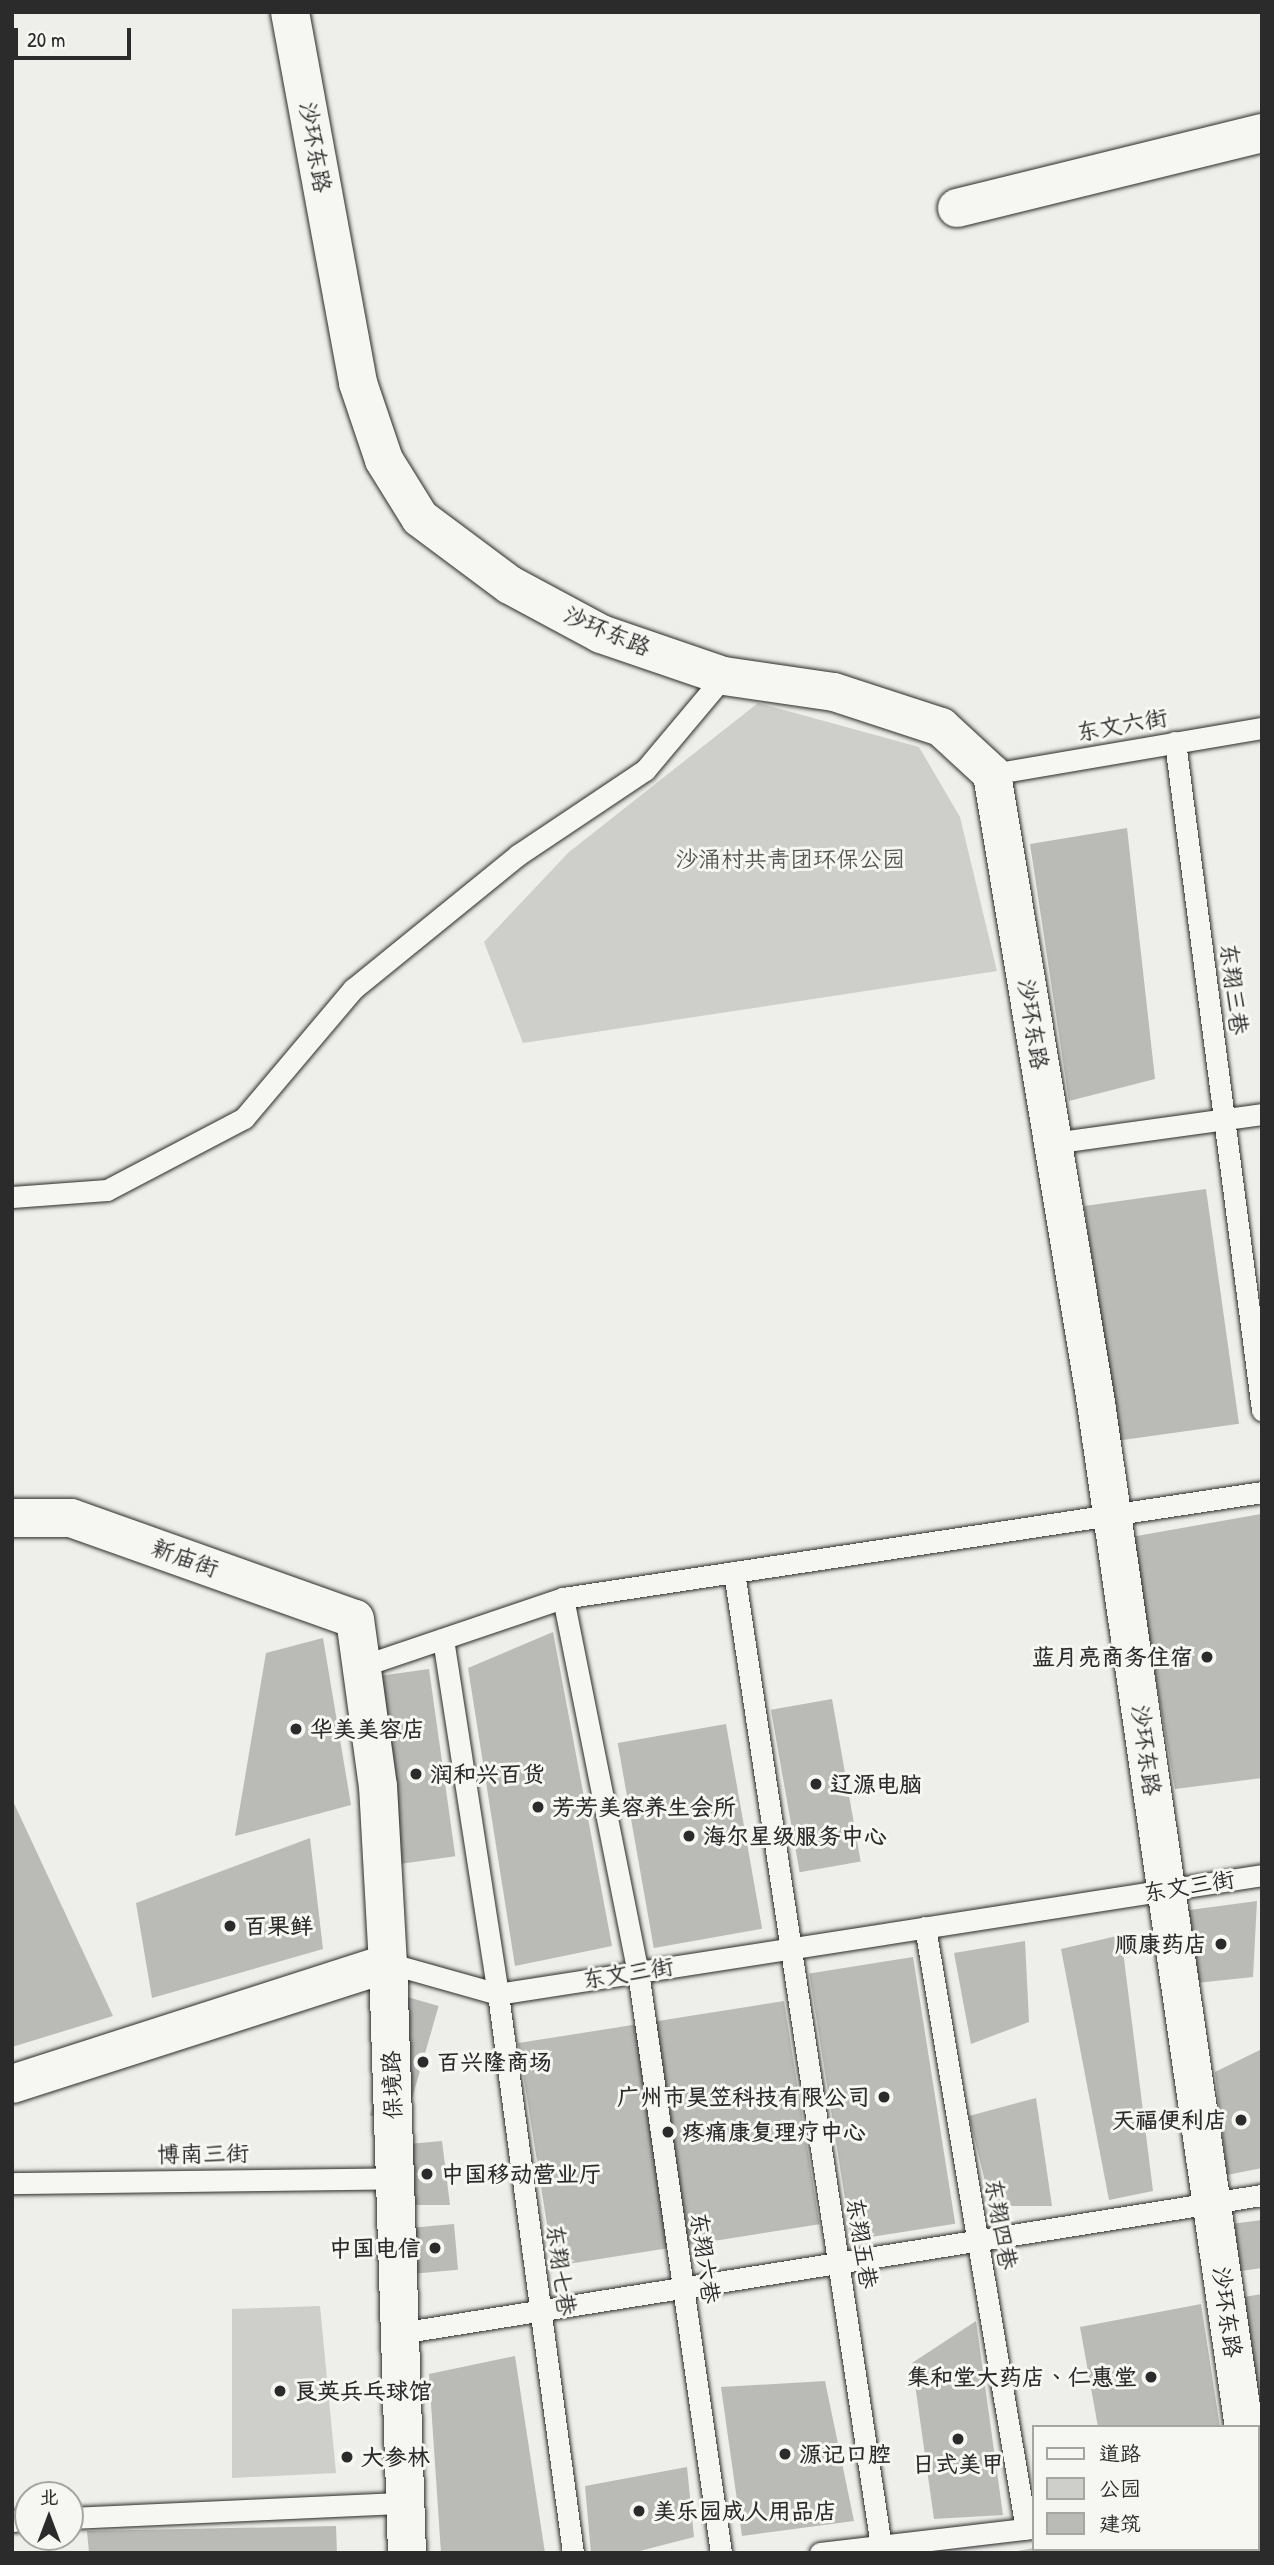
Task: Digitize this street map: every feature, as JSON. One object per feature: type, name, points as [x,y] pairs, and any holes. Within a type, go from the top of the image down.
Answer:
[{"type":"street","name":"沙环东路","points":[[290,12],[358,383],[384,460],[420,518],[510,585],[601,634],[724,676],[834,692],[941,727],[992,774],[1112,1514],[1244,2425]]},
{"type":"street","points":[[957,208],[1262,134]]},
{"type":"street","name":"新庙街","points":[[12,1518],[71,1518],[355,1619]]},
{"type":"street","name":"保境路","points":[[355,1619],[378,1786],[388,1963],[407,2553]]},
{"type":"street","points":[[12,2084],[388,1963]]},
{"type":"lane","points":[[12,1197],[107,1190],[244,1118],[353,989],[518,855],[645,770],[724,676]]},
{"type":"lane","name":"东文六街","points":[[992,774],[1262,728]]},
{"type":"lane","name":"东翔三巷","points":[[1175,742],[1262,1410]]},
{"type":"lane","points":[[1053,1143],[1262,1114]]},
{"type":"lane","points":[[362,1666],[563,1598],[1262,1492]]},
{"type":"lane","name":"东翔五巷","points":[[734,1572],[881,2546]]},
{"type":"lane","name":"东翔六巷","points":[[563,1598],[638,1972],[721,2553]]},
{"type":"lane","name":"东翔七巷","points":[[443,1639],[498,1994],[573,2553]]},
{"type":"lane","name":"东文三街","points":[[388,1963],[498,1994],[1262,1875]]},
{"type":"lane","name":"东翔四巷","points":[[925,1927],[1030,2528]]},
{"type":"lane","name":"博南三街","points":[[12,2183],[394,2178]]},
{"type":"lane","points":[[400,2333],[1262,2195]]},
{"type":"lane","points":[[84,2517],[405,2503]]},
{"type":"lane","points":[[820,2553],[1030,2528]]},
{"type":"green space","name":"沙涌村共青团环保公园","points":[[758,703],[919,747],[960,817],[997,971],[523,1043],[484,942],[569,852]]},
{"type":"green space","name":"良英兵乓球馆","points":[[320,2306],[336,2473],[232,2478],[232,2309]]},
{"type":"building","points":[[1127,828],[1155,1079],[1069,1101],[1030,844]]},
{"type":"building","points":[[1206,1189],[1239,1424],[1117,1441],[1084,1206]]},
{"type":"building","name":"蓝月亮商务住宿","points":[[1261,1514],[1262,1778],[1175,1789],[1131,1537]]},
{"type":"building","name":"芳芳美容养生会所","points":[[553,1632],[612,1946],[515,1966],[468,1668]]},
{"type":"building","name":"华美美容店","points":[[323,1638],[351,1805],[235,1836],[266,1653]]},
{"type":"building","name":"润和兴百货","points":[[429,1669],[455,1856],[398,1864],[372,1677]]},
{"type":"building","name":"辽源电脑","points":[[832,1699],[861,1861],[800,1872],[771,1710]]},
{"type":"building","name":"海尔星级服务中心","points":[[726,1724],[762,1929],[654,1948],[618,1743]]},
{"type":"building","points":[[12,1799],[113,2016],[12,2047]]},
{"type":"building","name":"百果鲜","points":[[310,1838],[323,1949],[152,1998],[136,1903]]},
{"type":"building","name":"顺康药店","points":[[1257,1901],[1253,1977],[1196,1983],[1182,1911]]},
{"type":"building","points":[[1121,1935],[1153,2191],[1109,2200],[1061,1949]]},
{"type":"building","points":[[1025,1941],[1029,2022],[971,2044],[954,1953]]},
{"type":"building","name":"广州市昊笠科技有限公司","points":[[913,1957],[955,2224],[852,2240],[809,1973]]},
{"type":"building","points":[[404,1996],[439,2006],[404,2125],[370,2115]]},
{"type":"building","name":"疼痛康复理疗中心","points":[[784,2001],[819,2224],[554,2266],[518,2043]]},
{"type":"building","name":"天福便利店","points":[[1262,2049],[1262,2168],[1227,2175],[1215,2072]]},
{"type":"building","points":[[1036,2098],[1052,2206],[991,2206],[969,2116]]},
{"type":"building","name":"中国移动营业厅","points":[[442,2141],[450,2205],[408,2205],[408,2144]]},
{"type":"building","points":[[1262,2220],[1262,2268],[1241,2271],[1231,2224]]},
{"type":"building","name":"中国电信","points":[[454,2224],[458,2270],[416,2273],[412,2228]]},
{"type":"building","points":[[1262,2294],[1262,2406],[1260,2406],[1244,2297]]},
{"type":"building","name":"集和堂大药店、仁惠堂","points":[[1201,2304],[1220,2425],[1098,2425],[1080,2327]]},
{"type":"building","name":"日式美甲","points":[[976,2321],[1003,2515],[934,2519],[912,2363]]},
{"type":"building","points":[[515,2356],[545,2553],[441,2553],[429,2374]]},
{"type":"building","name":"源记口腔","points":[[825,2381],[854,2521],[742,2536],[721,2387]]},
{"type":"building","name":"美乐园成人用品店","points":[[687,2467],[694,2537],[632,2553],[591,2553],[585,2486]]},
{"type":"building","points":[[336,2526],[337,2553],[89,2553],[87,2531]]},
{"type":"building","points":[[1032,2548],[1032,2551],[1200,2551],[1200,2553],[1007,2553]]},
{"type":"place","name":"蓝月亮商务住宿","points":[[1207,1657]]},
{"type":"place","name":"华美美容店","points":[[296,1729]]},
{"type":"place","name":"润和兴百货","points":[[416,1774]]},
{"type":"place","name":"辽源电脑","points":[[816,1784]]},
{"type":"place","name":"芳芳美容养生会所","points":[[538,1807]]},
{"type":"place","name":"海尔星级服务中心","points":[[689,1836]]},
{"type":"place","name":"百果鲜","points":[[230,1926]]},
{"type":"place","name":"顺康药店","points":[[1221,1944]]},
{"type":"place","name":"百兴隆商场","points":[[423,2062]]},
{"type":"place","name":"广州市昊笠科技有限公司","points":[[884,2097]]},
{"type":"place","name":"天福便利店","points":[[1241,2120]]},
{"type":"place","name":"疼痛康复理疗中心","points":[[668,2132]]},
{"type":"place","name":"中国移动营业厅","points":[[427,2174]]},
{"type":"place","name":"中国电信","points":[[435,2248]]},
{"type":"place","name":"集和堂大药店、仁惠堂","points":[[1151,2377]]},
{"type":"place","name":"良英兵乓球馆","points":[[280,2391]]},
{"type":"place","name":"日式美甲","points":[[958,2439]]},
{"type":"place","name":"源记口腔","points":[[785,2454]]},
{"type":"place","name":"大参林","points":[[347,2457]]},
{"type":"place","name":"美乐园成人用品店","points":[[639,2511]]}]
